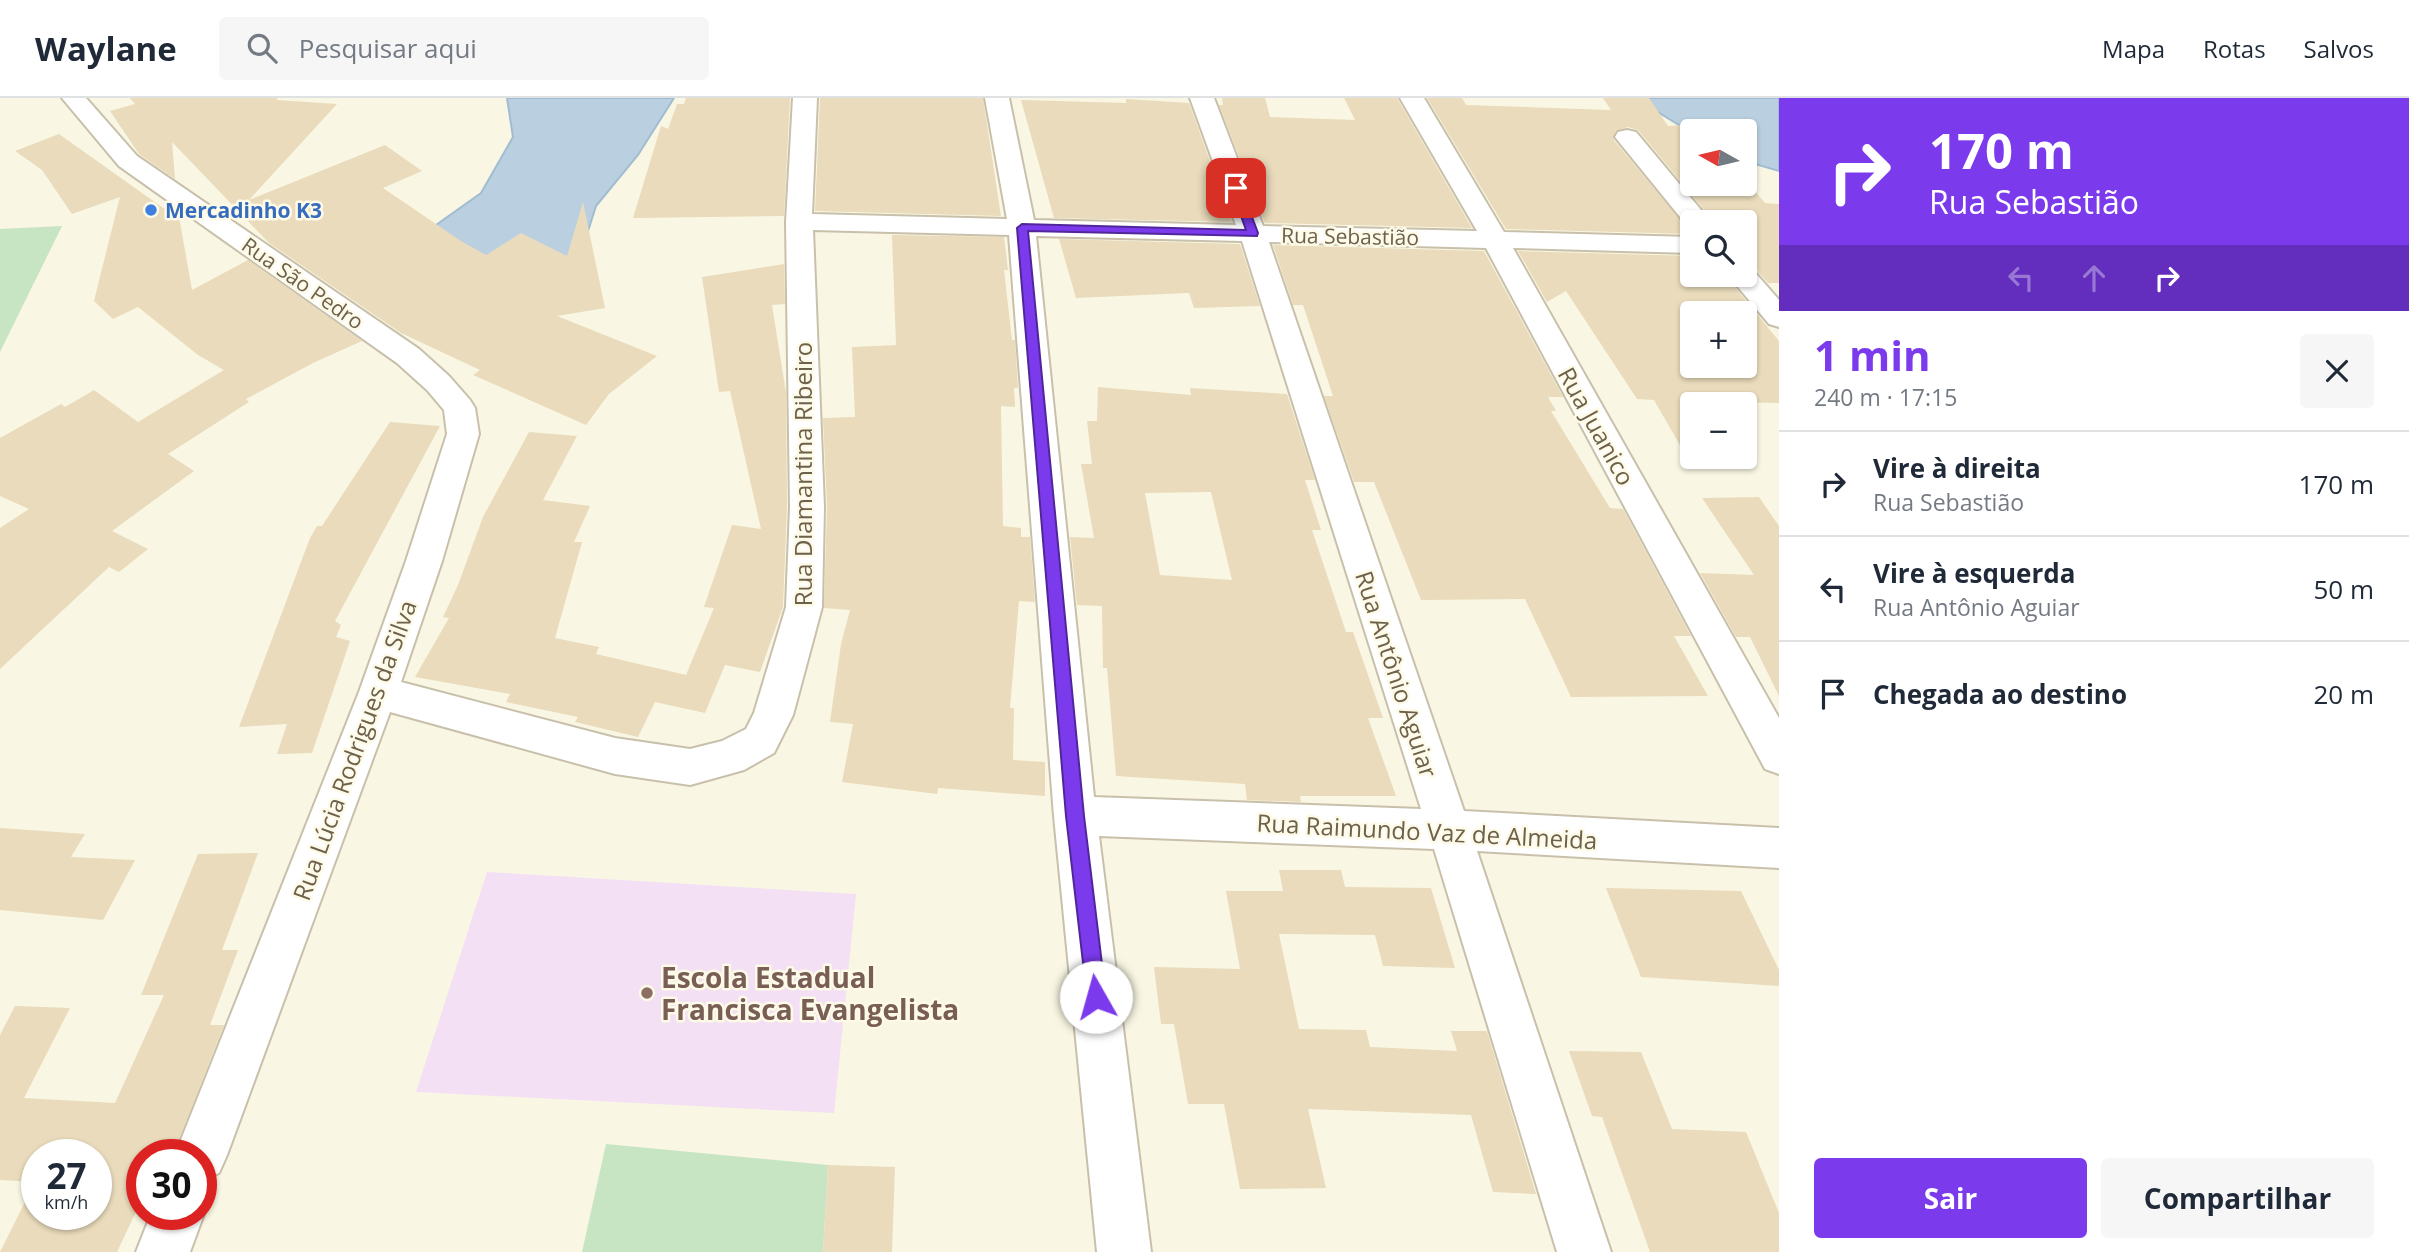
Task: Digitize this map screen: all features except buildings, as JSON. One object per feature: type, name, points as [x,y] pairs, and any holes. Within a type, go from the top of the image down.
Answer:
[{"type":"street","name":"Rua São Pedro","points":[[74,98],[128,161],[408,356]]},
{"type":"street","name":"Rua Diamantina Ribeiro","points":[[378,692],[615,756],[690,767],[730,757],[760,741],[773,715],[804,607],[806,494],[799,222],[805,98]]},
{"type":"street","points":[[997,98],[1022,228],[1075,816],[1124,1252]]},
{"type":"street","name":"Rua Antônio Aguiar","points":[[1202,98],[1253,233],[1584,1252]]},
{"type":"street","name":"Rua Juanico","points":[[1412,98],[1495,240],[1779,756]]},
{"type":"street","points":[[1627,137],[1688,210]]},
{"type":"street","name":"Rua Sebastião","points":[[799,222],[1680,245]]},
{"type":"street","points":[[1752,287],[1779,318]]},
{"type":"street","name":"Rua Lúcia Rodrigues da Silva","points":[[207,1139],[378,692],[425,561],[463,434],[459,408],[439,383],[408,356]]},
{"type":"street","name":"Rua Raimundo Vaz de Almeida","points":[[1075,816],[1449,830],[1779,848]]},
{"type":"street","points":[[163,1252],[172,1230]]},
{"type":"shaded area","name":"Escola Estadual Francisca Evangelista","points":[[487,872],[856,894],[834,1113],[416,1092]]},
{"type":"green space","points":[[62,226],[0,352],[0,229]]},
{"type":"green space","points":[[606,1144],[828,1165],[823,1252],[582,1252]]},
{"type":"water","points":[[507,98],[674,98],[638,155],[596,206],[569,291],[415,240],[481,193],[513,137]]},
{"type":"water","points":[[1635,98],[1779,98],[1779,171],[1757,165],[1757,119],[1680,119],[1680,126]]},
{"type":"place","name":"Mercadinho K3","points":[[151,210]]},
{"type":"place","name":"Escola Estadual Francisca Evangelista","points":[[647,993]]},
{"type":"route","points":[[1096,997],[1075,816],[1022,228],[1253,233],[1236,188]]}]
